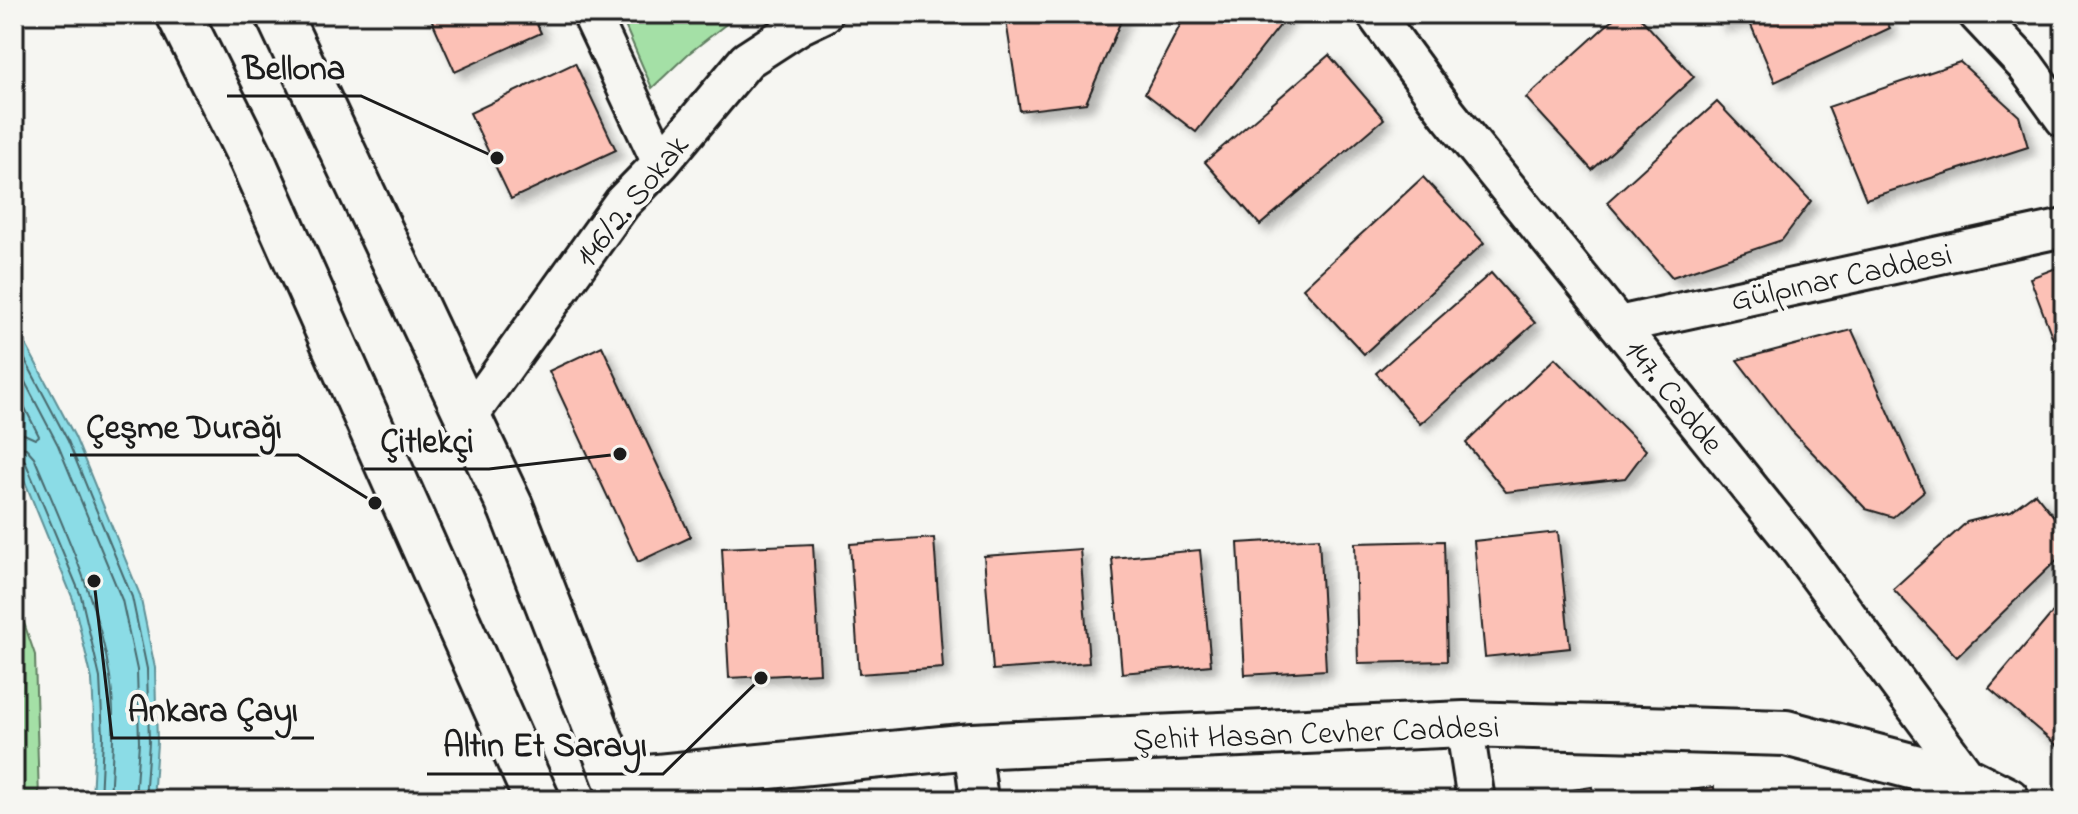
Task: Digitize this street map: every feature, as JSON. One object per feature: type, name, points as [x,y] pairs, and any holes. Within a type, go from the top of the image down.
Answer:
[{"type":"main road","points":[[179,14],[252,160],[537,800]]},
{"type":"main road","points":[[278,14],[511,508],[620,791]]},
{"type":"main road","name":"Şehit Hasan Cevher Caddesi","points":[[620,791],[972,746],[1464,724],[1786,733],[1984,794]]},
{"type":"street","points":[[591,14],[661,163]]},
{"type":"street","name":"146/2. Sokak","points":[[468,418],[622,203],[661,163],[747,60],[824,14]]},
{"type":"street","name":"147. Cadde","points":[[1375,14],[1448,114],[1794,543],[1984,794]]},
{"type":"street","points":[[1977,14],[2025,65],[2064,119]]},
{"type":"street","name":"Gülpınar Caddesi","points":[[1618,325],[2064,228]]},
{"type":"street","points":[[1464,724],[1476,800]]},
{"type":"street","points":[[972,746],[979,800]]},
{"type":"green space","points":[[620,14],[739,14],[688,54],[652,88]]},
{"type":"green space","points":[[14,594],[35,655],[39,800],[14,800]]},
{"type":"water","points":[[14,322],[75,437],[140,595],[155,668],[157,743],[153,800],[92,800],[95,736],[92,680],[73,599],[14,455]]},
{"type":"building","points":[[429,14],[532,14],[541,33],[455,72]]},
{"type":"building","points":[[1005,14],[1124,14],[1086,103],[1020,111]]},
{"type":"building","points":[[1186,14],[1289,14],[1196,132],[1145,93]]},
{"type":"building","points":[[1619,14],[1637,14],[1694,77],[1592,170],[1526,98]]},
{"type":"building","points":[[1716,14],[1882,14],[1890,28],[1775,82],[1748,18],[1720,24]]},
{"type":"building","points":[[1329,55],[1384,119],[1260,225],[1205,162]]},
{"type":"building","points":[[1960,62],[2019,116],[2028,147],[1866,199],[1828,107]]},
{"type":"building","points":[[575,63],[616,150],[511,199],[470,113]]},
{"type":"building","points":[[1717,102],[1811,201],[1782,240],[1672,277],[1607,202]]},
{"type":"building","points":[[1423,177],[1484,243],[1364,354],[1303,288]]},
{"type":"building","points":[[2064,265],[2064,368],[2030,278]]},
{"type":"building","points":[[1491,273],[1535,323],[1420,424],[1376,373]]},
{"type":"building","points":[[1852,330],[1924,491],[1893,517],[1866,509],[1791,430],[1737,360]]},
{"type":"building","points":[[602,346],[691,537],[638,562],[549,371]]},
{"type":"building","points":[[1555,358],[1646,450],[1625,478],[1506,492],[1466,443]]},
{"type":"building","points":[[2035,493],[2064,529],[2064,553],[1957,657],[1893,589],[1967,522],[2011,511]]},
{"type":"building","points":[[1558,532],[1570,648],[1485,657],[1474,541]]},
{"type":"building","points":[[934,538],[943,668],[859,674],[850,544]]},
{"type":"building","points":[[1319,538],[1326,670],[1245,675],[1238,543]]},
{"type":"building","points":[[1444,541],[1447,661],[1358,663],[1355,543]]},
{"type":"building","points":[[813,544],[820,673],[729,678],[722,548]]},
{"type":"building","points":[[1080,549],[1089,663],[993,670],[984,556]]},
{"type":"building","points":[[1200,550],[1211,665],[1122,673],[1112,558]]},
{"type":"building","points":[[2064,599],[2064,746],[2061,749],[1989,688]]},
{"type":"building","points":[[1592,787],[1594,800],[1522,798]]},
{"type":"building","points":[[1714,787],[1715,800],[1624,800],[1624,799]]},
{"type":"place","name":"Bellona","points":[[497,158]]},
{"type":"place","name":"Çitlekçi","points":[[620,454]]},
{"type":"place","name":"Çeşme Durağı","points":[[375,503]]},
{"type":"place","name":"Ankara Çayı","points":[[94,581]]},
{"type":"place","name":"Altın Et Sarayı","points":[[761,678]]}]
